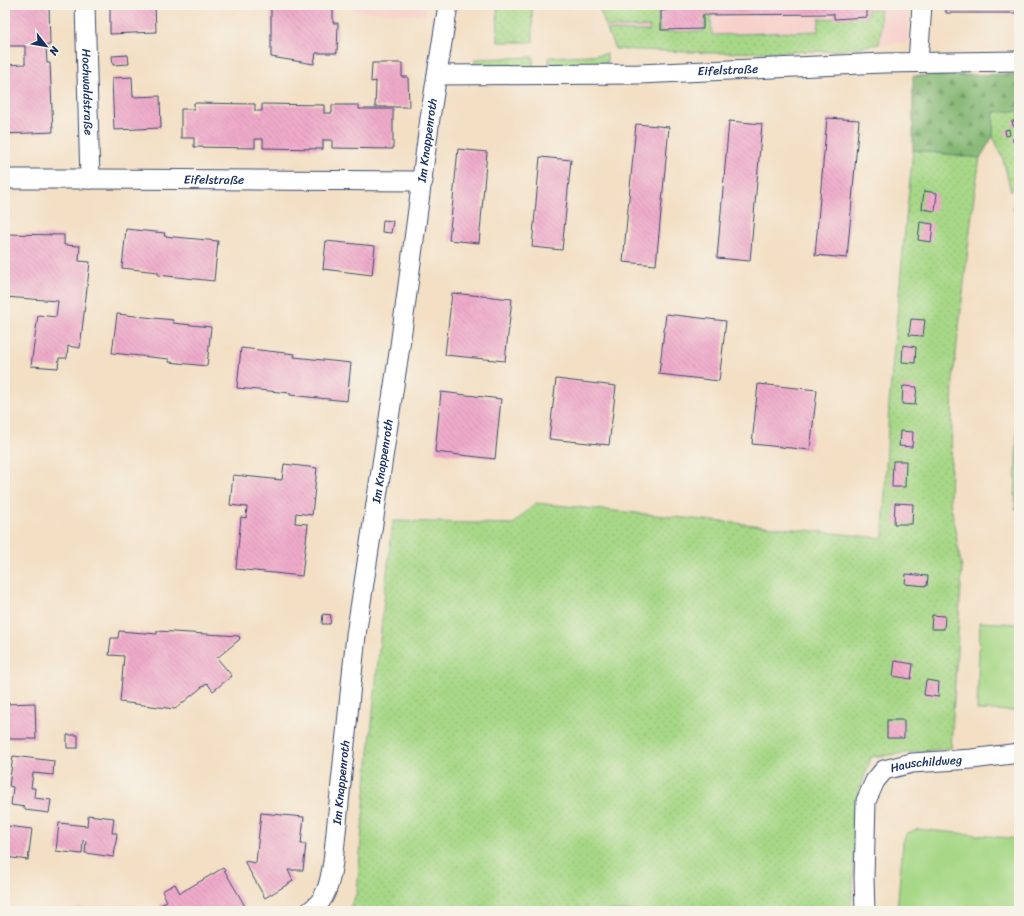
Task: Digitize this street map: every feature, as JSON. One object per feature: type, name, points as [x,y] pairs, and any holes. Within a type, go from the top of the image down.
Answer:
[{"type":"street","name":"Hochwaldstraße","points":[[85,5],[90,179]]},
{"type":"street","name":"Im Knappenroth","points":[[310,911],[328,890],[333,862],[356,635],[400,346],[448,5]]},
{"type":"street","points":[[918,62],[922,5]]},
{"type":"street","name":"Eifelstraße","points":[[437,75],[640,74],[918,62],[1019,61]]},
{"type":"street","name":"Eifelstraße","points":[[5,179],[423,182]]},
{"type":"street","name":"Hauschildweg","points":[[866,911],[864,878],[866,801],[875,781],[884,770],[912,763],[972,759],[1019,753]]},
{"type":"shaded area","points":[[353,5],[427,5],[425,15],[354,11]]},
{"type":"shaded area","points":[[599,5],[909,5],[907,43],[879,44],[836,51],[711,53],[615,49]]},
{"type":"green space","points":[[497,5],[532,5],[533,42],[498,42]]},
{"type":"green space","points":[[633,5],[658,5],[660,32],[704,31],[705,16],[711,16],[712,35],[818,31],[819,19],[867,17],[867,10],[880,9],[881,31],[879,44],[836,51],[711,53],[615,49],[607,30],[649,31],[650,27],[606,27],[600,10]]},
{"type":"green space","points":[[607,54],[607,63],[549,65],[549,57]]},
{"type":"green space","points":[[533,57],[533,66],[474,66],[475,59]]},
{"type":"green space","points":[[1019,74],[1019,111],[994,112],[993,136],[980,158],[913,150],[913,76]]},
{"type":"green space","points":[[994,111],[1019,111],[1019,180],[1011,191],[1002,156],[993,136]]},
{"type":"green space","points":[[913,150],[980,158],[974,196],[953,379],[950,501],[962,569],[951,748],[871,757],[859,793],[851,911],[348,911],[357,893],[364,804],[393,521],[513,524],[536,503],[883,538],[889,404]]},
{"type":"green space","points":[[1019,193],[1019,210],[1013,210],[1014,202]]},
{"type":"green space","points":[[1019,323],[1019,509],[1015,509]]},
{"type":"green space","points":[[980,622],[1019,624],[1019,711],[977,710]]},
{"type":"green space","points":[[917,829],[1019,839],[1019,911],[897,911],[903,842],[907,833]]},
{"type":"building","points":[[5,5],[49,5],[50,45],[46,45],[47,63],[50,63],[53,132],[5,134],[5,65],[25,64],[25,46],[5,46]]},
{"type":"building","points":[[110,5],[155,5],[156,32],[110,34]]},
{"type":"building","points":[[271,5],[333,5],[333,23],[338,23],[337,53],[316,53],[314,64],[271,57]]},
{"type":"building","points":[[668,5],[867,5],[867,17],[834,19],[834,14],[703,15],[703,29],[661,30],[661,11],[668,10]]},
{"type":"building","points":[[946,5],[1019,5],[1019,13],[946,13]]},
{"type":"building","points":[[128,55],[129,64],[113,65],[112,56]]},
{"type":"building","points":[[372,63],[402,63],[402,77],[408,77],[409,107],[375,107],[376,81],[371,82]]},
{"type":"building","points":[[132,77],[133,97],[160,96],[161,128],[114,130],[112,78]]},
{"type":"building","points":[[194,103],[255,104],[255,111],[262,111],[262,104],[324,105],[324,113],[332,113],[332,105],[359,105],[359,109],[393,109],[393,149],[332,148],[332,140],[323,140],[323,149],[263,148],[263,139],[255,139],[255,148],[194,147],[194,138],[181,138],[181,109],[194,109]]},
{"type":"building","points":[[827,118],[859,120],[847,258],[815,255]]},
{"type":"building","points":[[729,121],[762,124],[750,261],[717,258]]},
{"type":"building","points":[[1012,121],[1018,121],[1019,125],[1013,126]]},
{"type":"building","points":[[636,124],[669,127],[656,265],[623,262]]},
{"type":"building","points":[[1009,129],[1010,135],[1006,136],[1005,130]]},
{"type":"building","points":[[1019,137],[1019,142],[1013,142],[1013,138]]},
{"type":"building","points":[[458,149],[487,152],[479,243],[449,240]]},
{"type":"building","points":[[540,157],[571,160],[562,250],[532,247]]},
{"type":"building","points":[[924,191],[937,193],[935,211],[922,209]]},
{"type":"building","points":[[383,220],[393,221],[391,233],[382,232]]},
{"type":"building","points":[[920,222],[933,224],[931,242],[918,240]]},
{"type":"building","points":[[126,229],[165,233],[164,236],[218,241],[214,281],[158,275],[158,272],[122,268]]},
{"type":"building","points":[[5,234],[64,235],[64,245],[80,246],[79,261],[90,262],[80,348],[68,346],[67,358],[59,358],[58,368],[31,366],[38,315],[56,317],[58,301],[5,297]]},
{"type":"building","points":[[326,241],[375,246],[372,275],[323,269]]},
{"type":"building","points":[[452,293],[512,299],[505,361],[445,355]]},
{"type":"building","points":[[117,314],[173,320],[173,323],[211,327],[207,366],[169,362],[169,359],[112,353]]},
{"type":"building","points":[[666,314],[726,321],[719,381],[659,374]]},
{"type":"building","points":[[911,319],[925,320],[923,336],[909,335]]},
{"type":"building","points":[[903,345],[916,347],[915,363],[902,362]]},
{"type":"building","points":[[241,348],[295,354],[294,357],[351,363],[347,401],[290,395],[290,393],[237,388]]},
{"type":"building","points":[[556,379],[616,386],[609,445],[549,439]]},
{"type":"building","points":[[758,384],[817,390],[810,450],[752,444]]},
{"type":"building","points":[[903,386],[917,387],[915,405],[902,404]]},
{"type":"building","points":[[441,392],[501,399],[495,459],[435,452]]},
{"type":"building","points":[[5,409],[8,409],[6,429],[5,429]]},
{"type":"building","points":[[900,431],[913,432],[912,447],[899,446]]},
{"type":"building","points":[[893,461],[906,461],[905,487],[892,487]]},
{"type":"building","points":[[284,464],[317,468],[312,515],[296,513],[295,523],[308,524],[302,576],[236,569],[241,517],[246,518],[247,507],[230,505],[233,475],[282,480]]},
{"type":"building","points":[[895,503],[913,504],[912,524],[894,524]]},
{"type":"building","points":[[906,574],[928,576],[927,586],[905,584]]},
{"type":"building","points":[[323,614],[331,615],[330,624],[322,624]]},
{"type":"building","points":[[932,615],[945,616],[944,629],[931,629]]},
{"type":"building","points":[[119,631],[157,634],[157,631],[239,636],[240,639],[217,658],[232,676],[213,691],[207,683],[175,709],[120,702],[124,656],[109,655],[111,638],[118,638]]},
{"type":"building","points":[[895,661],[913,664],[911,679],[893,676]]},
{"type":"building","points":[[926,680],[939,682],[938,697],[924,695]]},
{"type":"building","points":[[35,703],[36,739],[5,739],[5,704]]},
{"type":"building","points":[[887,720],[904,720],[904,738],[887,738]]},
{"type":"building","points":[[67,735],[78,735],[78,748],[67,748]]},
{"type":"building","points":[[13,756],[54,761],[53,775],[33,773],[31,788],[35,788],[34,798],[51,800],[49,813],[25,810],[25,807],[11,805],[13,787],[9,786]]},
{"type":"building","points":[[261,813],[304,817],[301,844],[306,844],[303,870],[288,870],[293,881],[265,898],[244,861],[256,863]]},
{"type":"building","points":[[88,815],[114,818],[112,833],[117,833],[114,857],[85,853],[86,841],[83,840],[82,854],[56,851],[59,823],[87,826]]},
{"type":"building","points":[[7,826],[32,829],[28,860],[5,857]]},
{"type":"building","points":[[223,868],[245,906],[235,911],[162,911],[159,906],[167,901],[162,891],[175,884],[180,893]]},
{"type":"building","points":[[77,908],[92,910],[92,911],[77,911]]}]
